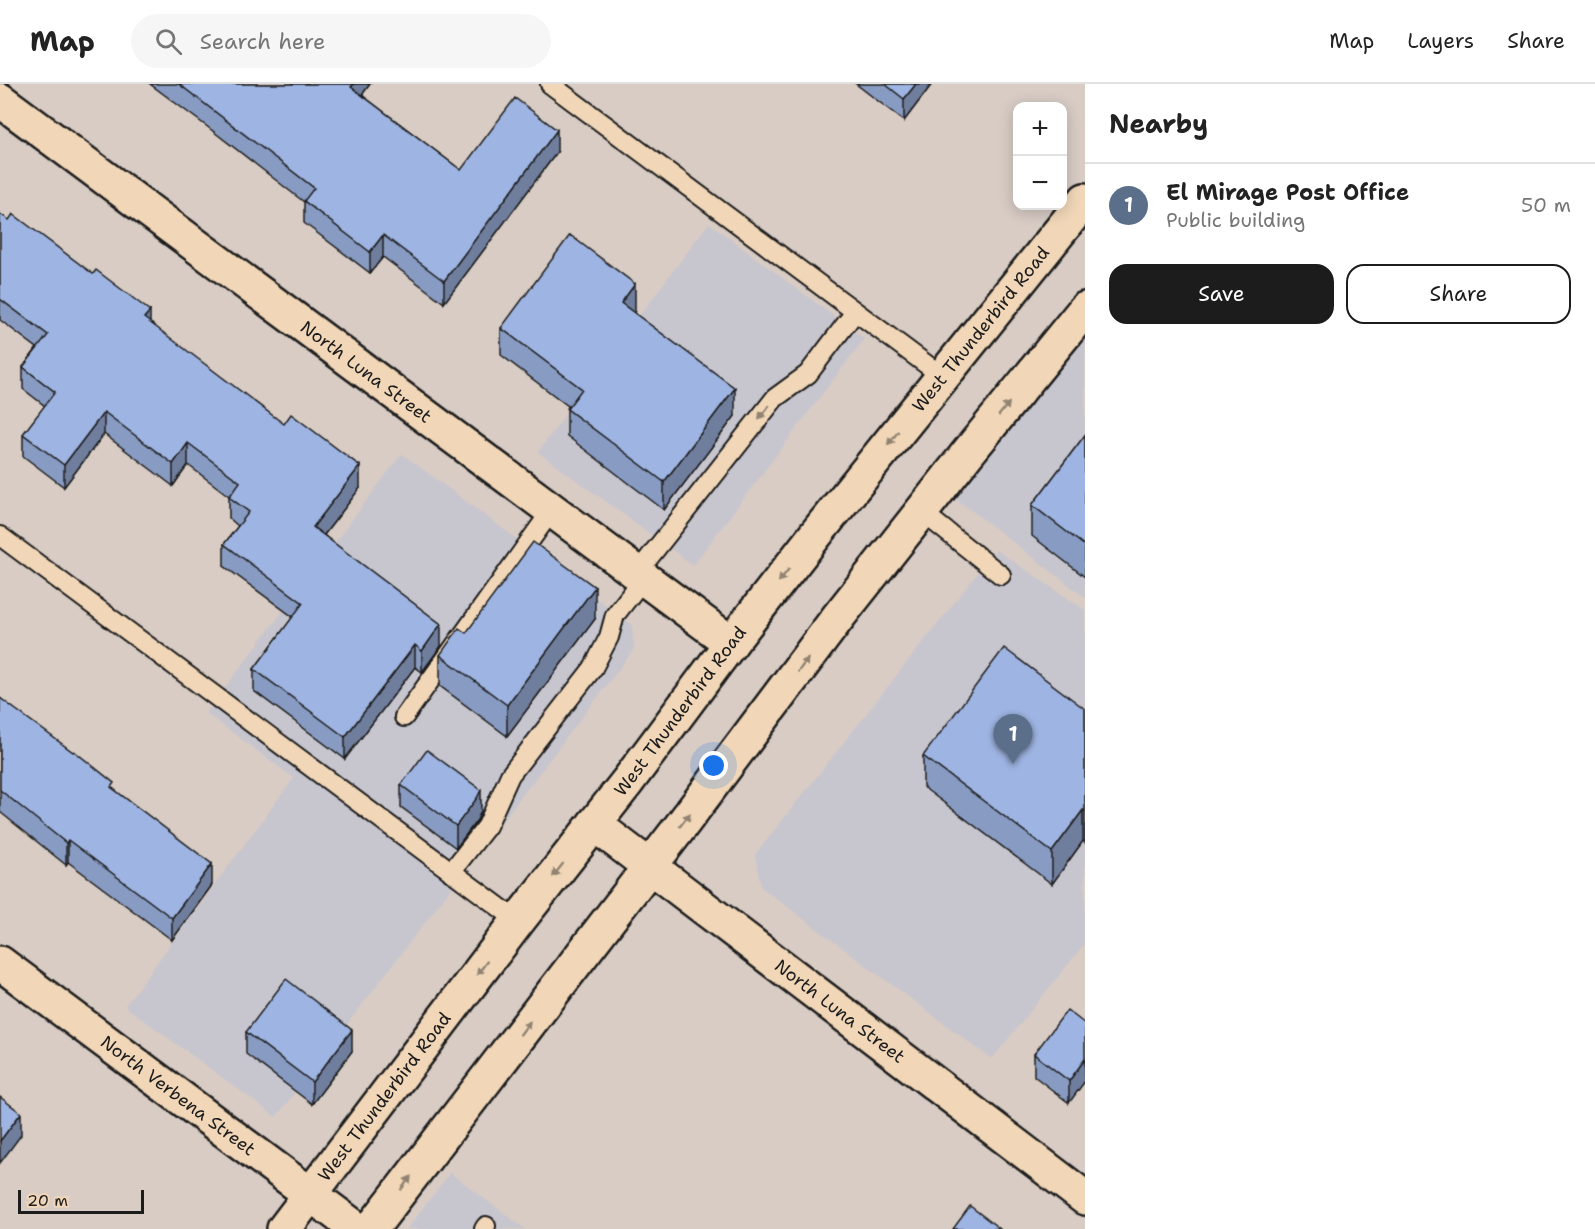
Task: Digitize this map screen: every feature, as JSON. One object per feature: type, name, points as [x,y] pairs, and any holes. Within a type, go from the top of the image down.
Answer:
[{"type":"main road","name":"North Luna Street","points":[[0,100],[731,644]]},
{"type":"main road","name":"West Thunderbird Road","points":[[284,1229],[820,529],[1085,200]]},
{"type":"main road","points":[[371,1229],[839,616],[1085,309]]},
{"type":"main road","name":"North Luna Street","points":[[594,824],[1085,1198]]},
{"type":"main road","name":"North Verbena Street","points":[[0,963],[357,1229]]},
{"type":"lane","points":[[550,84],[942,376]]},
{"type":"lane","points":[[451,872],[488,826],[510,775],[593,668],[609,637],[615,615],[641,575],[775,398],[808,374],[855,312]]},
{"type":"lane","points":[[404,717],[552,510]]},
{"type":"lane","points":[[922,512],[1001,575]]},
{"type":"lane","points":[[0,536],[518,921]]},
{"type":"shaded area","points":[[709,223],[864,339],[693,565],[538,452]]},
{"type":"shaded area","points":[[1085,331],[1085,597],[954,497]]},
{"type":"shaded area","points":[[402,454],[632,625],[634,649],[276,1117],[125,1006],[294,778],[206,713]]},
{"type":"shaded area","points":[[996,550],[1085,610],[1085,943],[992,1059],[761,887],[755,855]]},
{"type":"shaded area","points":[[450,1173],[525,1229],[407,1229]]},
{"type":"building","points":[[179,84],[354,84],[351,87],[461,170],[515,98],[557,130],[444,281],[383,235],[370,252],[304,201],[314,188]]},
{"type":"building","points":[[885,84],[916,84],[904,99]]},
{"type":"building","points":[[0,214],[9,220],[13,214],[93,274],[96,270],[150,311],[144,318],[284,424],[291,414],[360,466],[313,527],[441,624],[422,651],[415,645],[345,737],[254,669],[303,603],[224,544],[249,512],[229,497],[240,482],[188,443],[173,464],[104,412],[64,465],[23,434],[55,392],[23,367],[48,335],[0,299]]},
{"type":"building","points":[[570,235],[635,284],[621,303],[735,388],[664,482],[567,409],[582,389],[501,328]]},
{"type":"building","points":[[1085,435],[1085,546],[1032,505]]},
{"type":"building","points":[[533,542],[595,587],[507,705],[440,655],[459,628],[466,633]]},
{"type":"building","points":[[1004,648],[1085,709],[1085,811],[1083,810],[1052,852],[923,756]]},
{"type":"building","points":[[0,698],[74,751],[114,783],[111,787],[212,864],[172,918],[68,840],[66,843],[0,790]]},
{"type":"building","points":[[427,750],[481,790],[456,826],[401,785]]},
{"type":"building","points":[[286,979],[352,1030],[312,1082],[246,1032]]},
{"type":"building","points":[[1067,1010],[1085,1024],[1085,1059],[1069,1081],[1034,1054]]},
{"type":"building","points":[[0,1097],[21,1113],[0,1141]]},
{"type":"building","points":[[970,1206],[1000,1229],[953,1229]]},
{"type":"place","name":"El Mirage Post Office","points":[[1013,764]]}]
